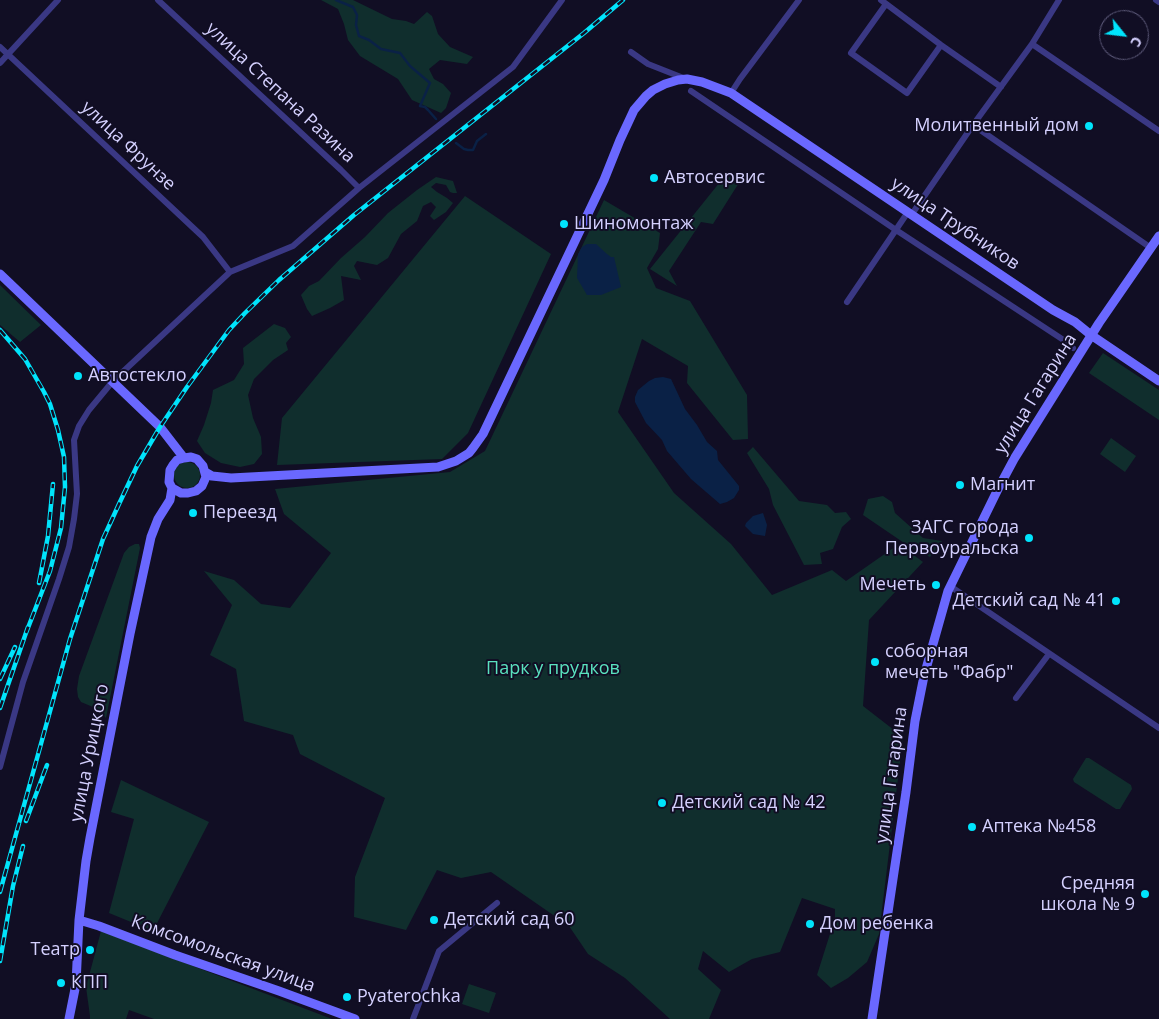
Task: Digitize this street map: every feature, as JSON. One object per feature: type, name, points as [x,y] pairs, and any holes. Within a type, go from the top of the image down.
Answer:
[{"type":"street","points":[[0,62],[58,0]]},
{"type":"street","name":"улица Степана Разина","points":[[158,0],[359,188]]},
{"type":"street","points":[[0,767],[23,682],[59,579],[72,533],[77,494],[74,448],[76,432],[92,406],[112,381],[230,272],[293,246],[359,188],[513,67],[562,0]]},
{"type":"street","points":[[731,94],[799,0]]},
{"type":"street","points":[[847,302],[896,230],[1032,44],[1059,0]]},
{"type":"street","points":[[940,45],[907,93],[851,53],[884,2],[940,45],[1001,87]]},
{"type":"street","points":[[1032,44],[1159,131]]},
{"type":"street","name":"улица Фрунзе","points":[[0,47],[203,237],[230,272]]},
{"type":"street","points":[[631,52],[648,64],[687,79]]},
{"type":"street","points":[[207,476],[240,478],[438,467],[456,461],[469,453],[483,434],[604,180],[634,110],[653,90],[672,81],[687,79]]},
{"type":"street","name":"улица Трубников","points":[[687,79],[702,82],[731,94],[1053,310],[1075,322],[1091,336],[1159,381]]},
{"type":"street","points":[[691,91],[896,230],[1062,339],[1072,348]]},
{"type":"street","points":[[973,125],[1151,248]]},
{"type":"street","name":"улица Гагарина","points":[[872,1019],[915,721],[924,676],[950,586],[1014,459],[1091,336],[1159,236]]},
{"type":"street","points":[[0,274],[160,427],[180,456]]},
{"type":"street","points":[[180,456],[197,459],[203,466],[207,476],[202,486],[196,491],[188,493],[177,490],[169,482],[170,470],[180,456]]},
{"type":"street","name":"улица Урицкого","points":[[69,1019],[76,984],[79,920],[86,861],[135,609],[151,538],[158,519],[177,490]]},
{"type":"street","points":[[950,586],[1159,728]]},
{"type":"street","points":[[1016,698],[1049,654]]},
{"type":"street","points":[[413,1019],[439,952],[497,903]]},
{"type":"street","name":"Комсомольская улица","points":[[79,920],[355,1019]]},
{"type":"green space","points":[[321,0],[353,0],[392,19],[414,24],[427,12],[432,16],[438,34],[450,47],[473,57],[467,64],[440,60],[429,69],[434,79],[443,84],[451,93],[446,108],[441,113],[412,100],[398,79],[360,56],[348,40],[338,9]]},
{"type":"green space","points":[[436,177],[453,181],[457,193],[450,192],[446,185],[436,183],[431,187],[453,203],[446,212],[434,220],[430,216],[436,207],[431,202],[423,206],[417,221],[401,234],[388,258],[377,265],[357,261],[354,266],[361,280],[341,276],[344,300],[312,316],[301,295],[309,286],[319,281],[388,213]]},
{"type":"green space","points":[[724,177],[742,178],[713,224],[701,222],[669,271],[677,286],[650,269]]},
{"type":"green space","points":[[465,196],[551,254],[468,433],[442,459],[277,465],[282,418]]},
{"type":"green space","name":"Парк у прудков","points":[[604,200],[660,233],[658,249],[647,268],[656,288],[690,301],[747,395],[748,439],[733,440],[687,383],[688,366],[642,339],[618,412],[674,493],[731,544],[772,595],[832,570],[846,581],[899,544],[923,562],[869,620],[863,706],[903,737],[879,934],[867,962],[848,978],[831,988],[817,975],[835,918],[835,909],[802,898],[780,952],[752,959],[729,972],[703,951],[698,969],[721,990],[709,1019],[670,1019],[625,978],[588,954],[569,926],[491,872],[461,878],[437,870],[406,930],[354,917],[355,877],[385,798],[300,754],[293,735],[244,721],[236,669],[210,655],[232,605],[204,571],[234,580],[261,604],[290,608],[331,553],[284,514],[275,489],[450,472],[485,451]]},
{"type":"green space","points":[[0,285],[41,325],[20,342],[0,325]]},
{"type":"green space","points":[[274,324],[285,328],[291,337],[286,343],[288,350],[273,360],[254,379],[248,395],[253,418],[261,437],[262,454],[254,464],[240,467],[221,463],[205,453],[197,441],[211,403],[213,390],[234,380],[244,364],[243,348]]},
{"type":"green space","points":[[1103,353],[1159,390],[1159,420],[1089,373]]},
{"type":"green space","points":[[1111,438],[1136,456],[1125,472],[1100,454]]},
{"type":"green space","points":[[753,447],[799,501],[827,505],[835,513],[846,512],[851,519],[842,527],[833,549],[820,553],[822,564],[804,565],[773,505],[769,489],[747,453]]},
{"type":"green space","points":[[187,462],[196,466],[200,475],[196,484],[187,488],[178,484],[174,475],[178,466]]},
{"type":"green space","points":[[883,496],[892,502],[895,513],[923,538],[942,541],[930,557],[910,547],[863,515],[868,499]]},
{"type":"green space","points":[[135,544],[139,544],[140,548],[106,718],[100,710],[81,702],[77,689],[79,676],[124,553]]},
{"type":"green space","points":[[1086,758],[1089,758],[1131,785],[1132,789],[1120,809],[1116,809],[1074,782],[1073,779]]},
{"type":"green space","points":[[121,780],[209,822],[153,931],[109,913],[134,819],[111,812]]},
{"type":"green space","points":[[101,931],[332,1019],[154,1019],[129,1010],[126,1019],[90,1019],[86,987]]},
{"type":"green space","points":[[469,984],[496,993],[489,1013],[462,1004]]},
{"type":"water","points":[[587,244],[596,244],[611,257],[614,257],[621,287],[601,295],[587,295],[577,278],[578,254],[582,247]]},
{"type":"water","points":[[663,377],[671,379],[685,409],[707,442],[717,451],[718,460],[739,486],[739,490],[734,498],[727,502],[720,504],[691,479],[667,451],[662,440],[646,423],[635,402],[638,390],[649,381]]},
{"type":"water","points":[[763,513],[767,525],[765,536],[753,534],[745,526],[746,523],[753,516]]},
{"type":"waterway","points":[[336,0],[353,7],[357,15],[356,25],[359,36],[369,40],[381,49],[400,53],[410,66],[430,83],[420,106],[425,107],[436,119]]},
{"type":"waterway","points":[[456,143],[464,149],[473,150],[477,141],[486,134]]},
{"type":"railway","points":[[0,892],[70,639],[103,539],[137,466],[187,387],[229,330],[279,280],[354,215],[623,0]]},
{"type":"railway","points":[[0,330],[25,359],[44,392],[50,404],[64,457],[65,487],[61,528],[50,571],[26,633]]},
{"type":"railway","points":[[39,583],[48,536],[53,484]]},
{"type":"railway","points":[[0,708],[28,627]]},
{"type":"railway","points":[[0,679],[15,647]]},
{"type":"railway","points":[[26,821],[47,765]]},
{"type":"railway","points":[[0,961],[13,886],[23,846]]},
{"type":"place","name":"Молитвенный дом","points":[[1089,126]]},
{"type":"place","name":"Автосервис","points":[[654,178]]},
{"type":"place","name":"Шиномонтаж","points":[[564,224]]},
{"type":"place","name":"Автостекло","points":[[78,376]]},
{"type":"place","name":"Магнит","points":[[960,485]]},
{"type":"place","name":"Переезд","points":[[193,513]]},
{"type":"place","name":"ЗАГС города Первоуральска","points":[[1029,538]]},
{"type":"place","name":"Мечеть","points":[[936,585]]},
{"type":"place","name":"Детский сад № 41","points":[[1116,601]]},
{"type":"place","name":"соборная мечеть \"Фабр\"","points":[[875,662]]},
{"type":"place","name":"Детский сад № 42","points":[[662,803]]},
{"type":"place","name":"Аптека №458","points":[[972,827]]},
{"type":"place","name":"Средняя школа № 9","points":[[1145,894]]},
{"type":"place","name":"Детский сад 60","points":[[434,920]]},
{"type":"place","name":"Дом ребенка","points":[[810,924]]},
{"type":"place","name":"Театр","points":[[90,950]]},
{"type":"place","name":"КПП","points":[[61,983]]},
{"type":"place","name":"Pyaterochka","points":[[347,997]]}]
